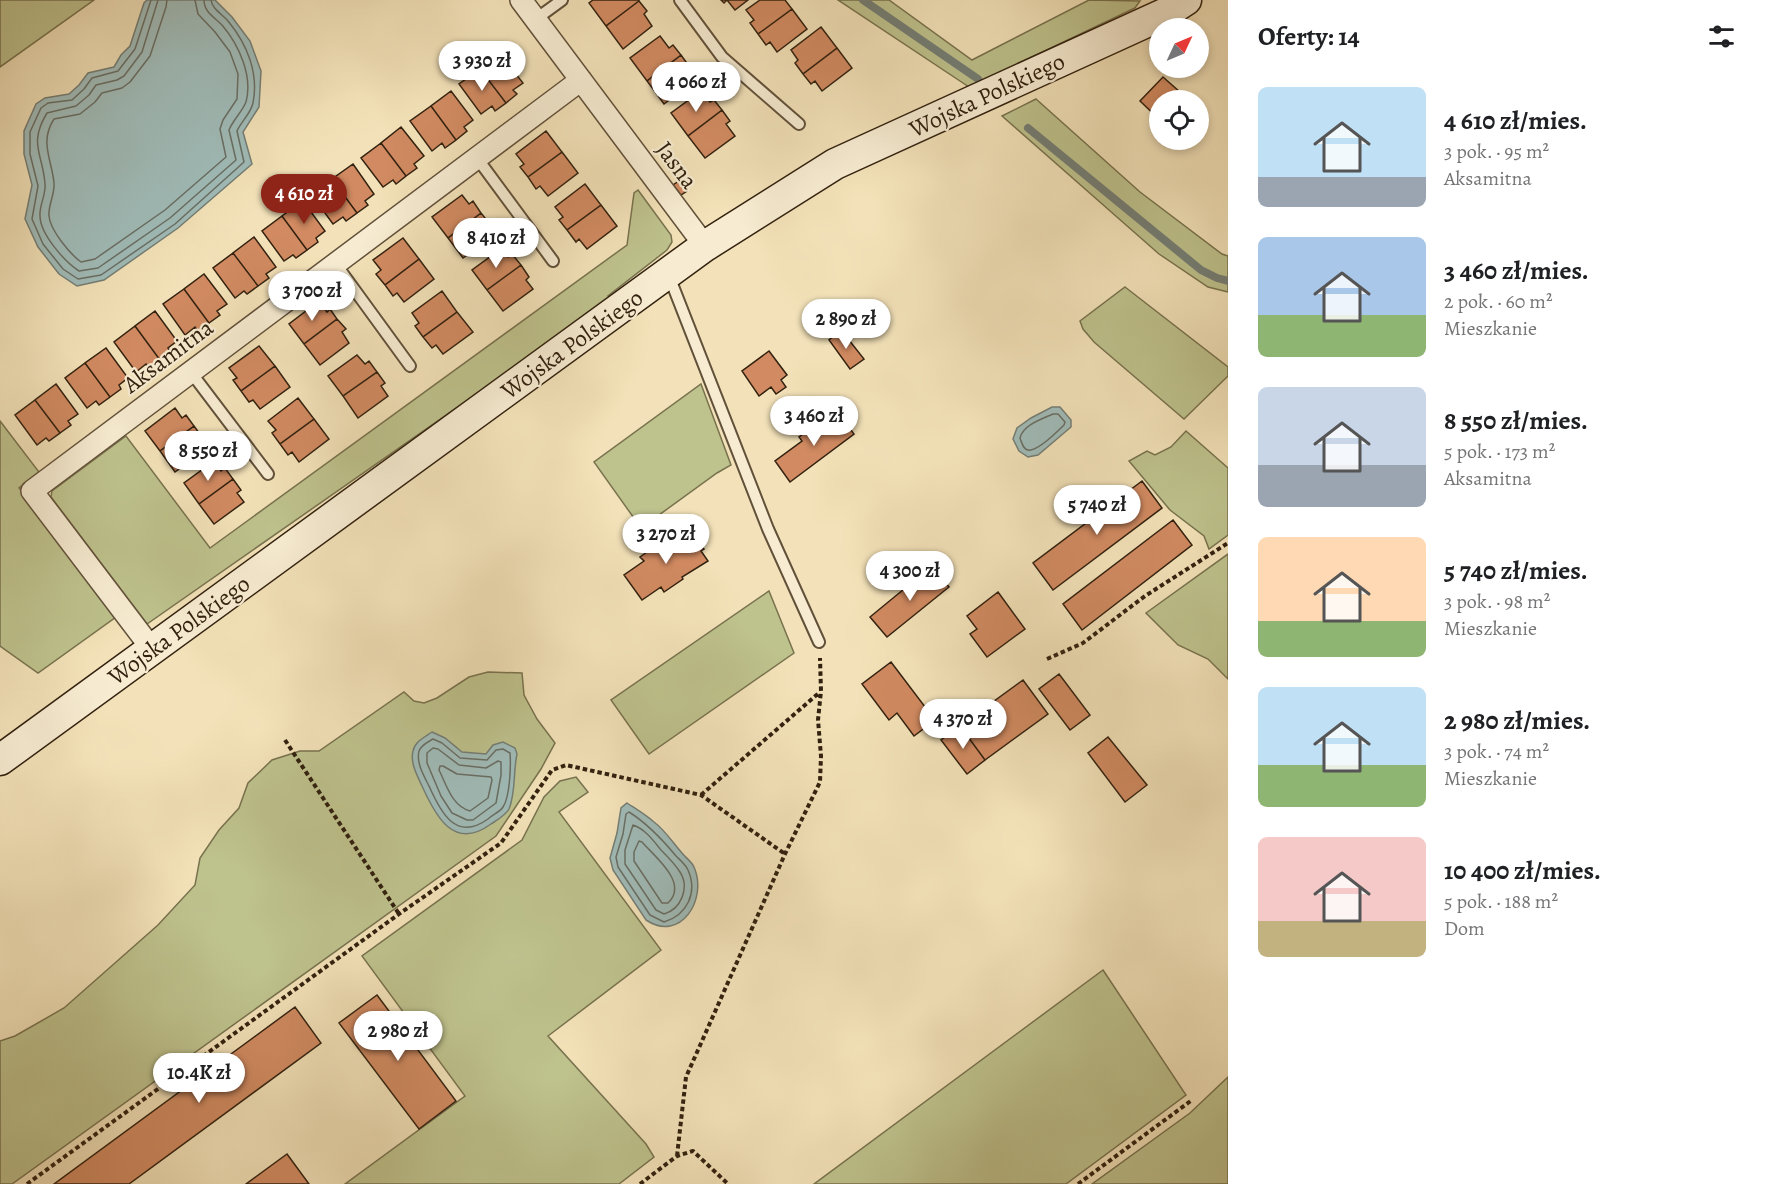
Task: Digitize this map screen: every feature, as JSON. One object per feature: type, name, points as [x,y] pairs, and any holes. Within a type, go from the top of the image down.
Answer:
[{"type":"street","name":"Jasna","points":[[521,0],[705,246]]},
{"type":"street","name":"Wojska Polskiego","points":[[0,760],[705,246],[835,165],[1171,7]]},
{"type":"street","name":"Aksamitna","points":[[152,649],[32,491],[581,80]]},
{"type":"lane","points":[[536,19],[562,0]]},
{"type":"lane","points":[[680,0],[722,57],[799,124]]},
{"type":"lane","points":[[477,158],[553,261]]},
{"type":"lane","points":[[334,263],[410,366]]},
{"type":"lane","points":[[668,273],[768,529],[819,642]]},
{"type":"lane","points":[[190,371],[268,474]]},
{"type":"path","points":[[1047,659],[1083,643],[1145,596],[1228,543]]},
{"type":"path","points":[[677,1156],[686,1077],[785,854],[820,782],[819,642]]},
{"type":"path","points":[[701,795],[821,692]]},
{"type":"path","points":[[285,740],[399,914]]},
{"type":"path","points":[[27,1184],[399,914],[501,843],[552,770],[566,765],[701,795],[785,854]]},
{"type":"path","points":[[1078,1184],[1192,1100]]},
{"type":"path","points":[[640,1184],[677,1156],[693,1151],[728,1184]]},
{"type":"green space","points":[[0,0],[94,0],[0,67]]},
{"type":"green space","points":[[838,0],[889,0],[972,60],[1089,0],[1140,1],[1135,8],[969,87]]},
{"type":"green space","points":[[1036,99],[1140,192],[1222,254],[1228,256],[1228,292],[1208,287],[1159,254],[1002,116]]},
{"type":"green space","points":[[638,190],[671,235],[672,242],[667,250],[608,296],[611,300],[147,624],[51,497],[52,491],[126,436],[210,548],[627,245],[634,193]]},
{"type":"green space","points":[[1125,287],[1228,367],[1228,376],[1184,419],[1094,342],[1083,329],[1080,321]]},
{"type":"green space","points":[[701,384],[731,465],[641,528],[594,462]]},
{"type":"green space","points":[[0,421],[39,472],[19,488],[116,617],[38,673],[0,646]]},
{"type":"green space","points":[[1186,431],[1228,468],[1228,535],[1209,549],[1204,536],[1170,510],[1129,461],[1147,451],[1155,455],[1171,447]]},
{"type":"green space","points":[[1228,554],[1228,679],[1208,659],[1178,645],[1146,613]]},
{"type":"green space","points":[[769,591],[794,653],[649,754],[611,700]]},
{"type":"green space","points":[[488,672],[522,673],[524,695],[537,719],[555,743],[541,769],[496,836],[12,1184],[0,1184],[0,1041],[15,1036],[64,1008],[158,925],[195,885],[200,858],[219,830],[239,808],[248,783],[272,760],[300,751],[319,751],[404,692],[414,701],[424,703],[437,698],[469,677]]},
{"type":"green space","points":[[576,777],[588,792],[559,812],[661,950],[548,1036],[646,1144],[654,1157],[619,1184],[345,1184],[465,1096],[362,956],[522,840],[544,797],[560,781]]},
{"type":"green space","points":[[1103,970],[1186,1095],[1066,1184],[814,1184]]},
{"type":"green space","points":[[1228,1077],[1228,1184],[1092,1184],[1190,1113]]},
{"type":"water","points":[[147,0],[215,0],[232,17],[250,41],[261,71],[259,107],[243,132],[252,164],[178,228],[104,280],[77,286],[59,274],[38,247],[25,219],[32,185],[24,154],[24,131],[36,104],[45,98],[69,94],[88,73],[114,67],[130,46]]},
{"type":"water","points":[[1052,407],[1060,407],[1071,420],[1071,427],[1038,455],[1028,457],[1019,451],[1013,439],[1017,428]]},
{"type":"water","points":[[432,732],[445,738],[462,752],[486,754],[493,745],[503,742],[515,748],[517,754],[513,796],[509,809],[504,815],[478,831],[467,834],[448,827],[440,819],[427,798],[412,760],[416,745]]},
{"type":"water","points":[[627,803],[658,825],[694,867],[697,892],[694,904],[680,922],[670,926],[659,926],[646,920],[613,870],[610,858],[621,808]]},
{"type":"building","points":[[593,0],[639,1],[606,26],[589,3]]},
{"type":"building","points":[[727,0],[748,0],[735,10]]},
{"type":"building","points":[[760,0],[785,0],[792,9],[758,34],[750,23],[754,20],[746,10]]},
{"type":"building","points":[[639,1],[647,11],[644,14],[652,26],[623,49],[606,26]]},
{"type":"building","points":[[792,9],[807,29],[777,52],[770,42],[766,45],[758,34]]},
{"type":"building","points":[[821,27],[837,48],[803,74],[795,63],[798,60],[791,50]]},
{"type":"building","points":[[660,36],[669,48],[673,45],[681,55],[647,81],[630,58]]},
{"type":"building","points":[[837,48],[852,68],[822,91],[815,81],[811,84],[803,74]]},
{"type":"building","points":[[500,54],[523,83],[513,90],[517,94],[506,103],[480,69]]},
{"type":"building","points":[[681,55],[689,66],[685,69],[694,81],[664,104],[647,81]]},
{"type":"building","points":[[480,69],[506,103],[495,111],[492,106],[481,114],[459,84]]},
{"type":"building","points":[[1164,78],[1178,90],[1151,90]]},
{"type":"building","points":[[451,91],[473,120],[464,127],[467,131],[456,140],[431,106]]},
{"type":"building","points":[[701,91],[710,102],[714,100],[722,110],[688,136],[671,113]]},
{"type":"building","points":[[1149,92],[1149,110],[1140,101]]},
{"type":"building","points":[[431,106],[456,140],[445,148],[442,143],[432,151],[410,121]]},
{"type":"building","points":[[722,110],[730,121],[726,124],[735,136],[705,158],[688,136]]},
{"type":"building","points":[[401,127],[424,156],[414,164],[417,168],[406,176],[381,143]]},
{"type":"building","points":[[546,131],[562,152],[528,177],[520,167],[524,164],[516,154]]},
{"type":"building","points":[[381,143],[406,176],[396,184],[393,180],[383,187],[361,158]]},
{"type":"building","points":[[562,152],[578,173],[548,196],[540,186],[536,189],[528,177]]},
{"type":"building","points":[[353,164],[374,194],[365,201],[368,205],[357,213],[332,179]]},
{"type":"building","points":[[332,179],[357,213],[346,221],[343,217],[333,224],[311,194]]},
{"type":"building","points":[[679,181],[687,191],[681,195],[673,185]]},
{"type":"building","points":[[585,184],[601,205],[567,230],[559,220],[563,217],[555,207]]},
{"type":"building","points":[[462,195],[469,204],[473,201],[481,213],[448,238],[432,217]]},
{"type":"building","points":[[303,201],[325,231],[316,238],[318,242],[307,250],[282,216]]},
{"type":"building","points":[[601,205],[617,226],[587,249],[579,239],[576,242],[567,230]]},
{"type":"building","points":[[481,213],[490,224],[486,227],[493,236],[463,258],[448,238]]},
{"type":"building","points":[[282,216],[307,250],[296,258],[293,255],[284,261],[262,231]]},
{"type":"building","points":[[254,237],[276,267],[266,274],[269,278],[258,286],[233,253]]},
{"type":"building","points":[[403,238],[419,259],[385,285],[376,274],[381,270],[373,260]]},
{"type":"building","points":[[502,248],[508,257],[512,254],[521,265],[487,290],[472,270]]},
{"type":"building","points":[[233,253],[258,286],[247,294],[244,291],[235,298],[213,268]]},
{"type":"building","points":[[419,259],[434,279],[404,302],[397,293],[393,296],[385,285]]},
{"type":"building","points":[[521,265],[529,277],[526,280],[533,289],[503,311],[487,290]]},
{"type":"building","points":[[204,274],[227,304],[217,311],[220,315],[209,323],[184,289]]},
{"type":"building","points":[[184,289],[209,323],[198,331],[195,327],[185,335],[163,304]]},
{"type":"building","points":[[442,291],[457,312],[423,337],[415,326],[419,323],[412,313]]},
{"type":"building","points":[[319,301],[327,312],[330,309],[337,319],[304,344],[289,324]]},
{"type":"building","points":[[155,311],[177,341],[168,348],[171,352],[160,360],[135,326]]},
{"type":"building","points":[[457,312],[473,332],[443,354],[436,345],[432,348],[423,337]]},
{"type":"building","points":[[337,319],[346,329],[342,332],[349,343],[320,365],[304,344]]},
{"type":"building","points":[[135,326],[160,360],[149,368],[146,364],[136,372],[114,342]]},
{"type":"building","points":[[841,330],[864,359],[850,369],[829,340]]},
{"type":"building","points":[[259,346],[275,366],[241,391],[233,380],[237,378],[229,368]]},
{"type":"building","points":[[106,348],[128,378],[119,385],[121,389],[110,397],[85,363]]},
{"type":"building","points":[[769,351],[787,375],[781,380],[786,387],[776,394],[771,387],[759,396],[742,371]]},
{"type":"building","points":[[357,355],[365,364],[369,361],[377,372],[343,396],[328,376]]},
{"type":"building","points":[[85,363],[110,397],[99,405],[96,401],[87,408],[65,378]]},
{"type":"building","points":[[275,366],[290,387],[260,409],[253,400],[249,402],[241,391]]},
{"type":"building","points":[[377,372],[385,383],[381,386],[388,396],[358,418],[343,396]]},
{"type":"building","points":[[56,384],[78,414],[68,421],[71,425],[60,433],[35,400]]},
{"type":"building","points":[[298,398],[314,419],[280,444],[272,433],[276,430],[268,421]]},
{"type":"building","points":[[35,400],[60,433],[49,441],[46,438],[37,445],[15,415]]},
{"type":"building","points":[[175,408],[182,418],[186,415],[194,426],[160,451],[145,431]]},
{"type":"building","points":[[839,414],[854,434],[790,482],[775,461],[802,441],[799,437],[810,429],[813,433]]},
{"type":"building","points":[[314,419],[329,439],[299,462],[292,452],[288,455],[280,444]]},
{"type":"building","points":[[194,426],[202,437],[198,440],[205,450],[175,472],[160,451]]},
{"type":"building","points":[[214,461],[221,471],[225,468],[233,479],[199,504],[184,483]]},
{"type":"building","points":[[233,479],[241,490],[237,493],[244,502],[214,524],[199,504]]},
{"type":"building","points":[[1142,481],[1162,508],[1053,590],[1033,563]]},
{"type":"building","points":[[1173,520],[1192,545],[1082,630],[1063,604]]},
{"type":"building","points":[[669,534],[671,536],[673,534],[677,541],[683,541],[694,535],[704,549],[701,551],[708,561],[682,577],[683,579],[664,592],[661,587],[642,600],[624,575],[644,561],[640,557],[654,547],[652,545]]},
{"type":"building","points":[[932,566],[949,587],[887,637],[870,617]]},
{"type":"building","points":[[998,592],[1025,629],[987,657],[970,634],[977,629],[967,616]]},
{"type":"building","points":[[891,662],[935,720],[914,736],[897,713],[889,720],[862,684]]},
{"type":"building","points":[[1059,674],[1090,715],[1070,730],[1039,689]]},
{"type":"building","points":[[1023,680],[1048,714],[985,760],[960,726]]},
{"type":"building","points":[[960,726],[985,760],[967,774],[941,740]]},
{"type":"building","points":[[1108,737],[1147,785],[1125,802],[1088,753]]},
{"type":"building","points":[[377,995],[456,1101],[419,1129],[339,1023]]},
{"type":"building","points":[[295,1007],[321,1043],[129,1184],[54,1184]]},
{"type":"building","points":[[287,1154],[309,1184],[246,1184]]},
{"type":"waterway","points":[[863,0],[978,79]]},
{"type":"waterway","points":[[1028,128],[1201,270],[1228,281]]}]
